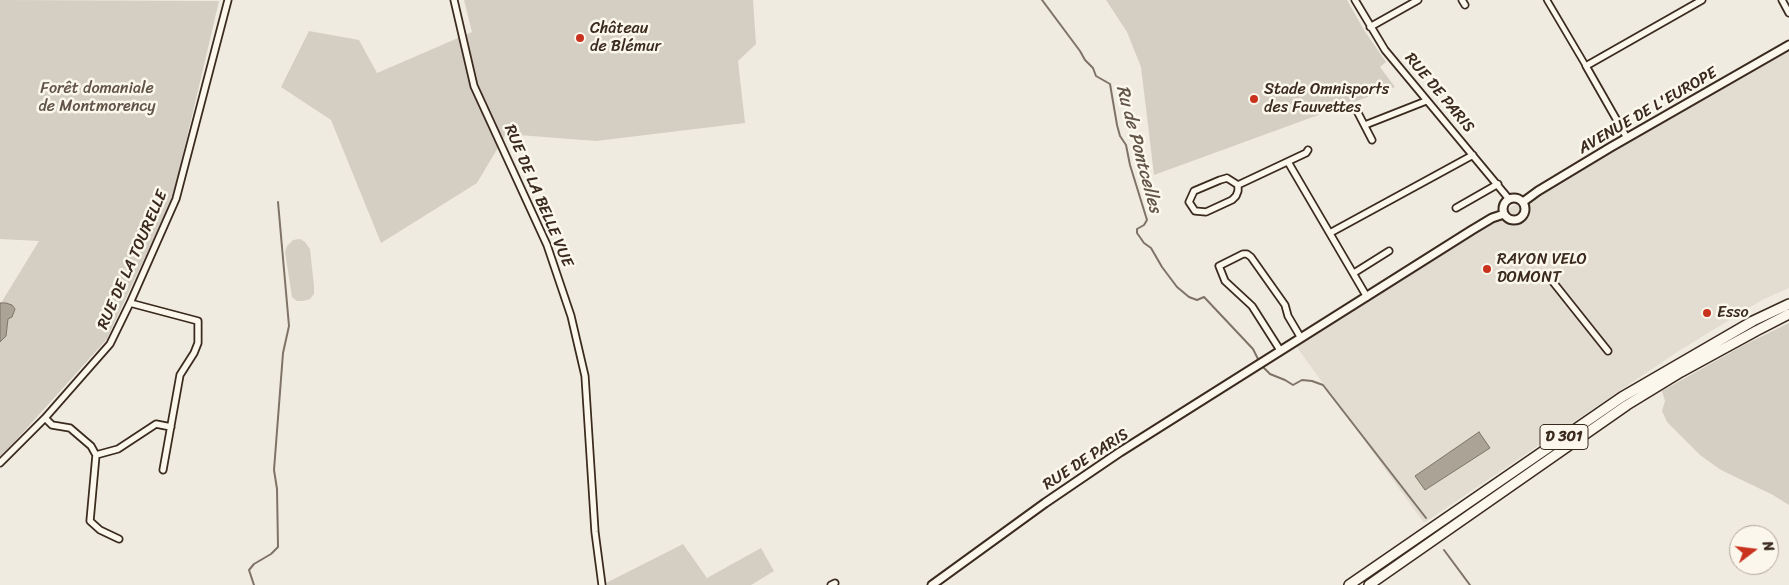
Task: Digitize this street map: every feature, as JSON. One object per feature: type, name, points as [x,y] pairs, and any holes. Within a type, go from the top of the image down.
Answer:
[{"type":"highway","name":"D 301","points":[[1349,585],[1622,397],[1752,321],[1789,304]]},
{"type":"highway","name":"D 301","points":[[1369,585],[1627,405],[1756,330],[1789,314]]},
{"type":"street","name":"RUE DE LA TOURELLE","points":[[0,463],[45,418],[110,344],[176,199],[228,0]]},
{"type":"street","name":"RUE DE LA BELLE VUE","points":[[454,0],[474,86],[547,245],[571,316],[585,376],[595,532],[602,585]]},
{"type":"street","name":"RUE DE PARIS","points":[[1354,0],[1385,50],[1509,199]]},
{"type":"street","points":[[1370,27],[1418,0]]},
{"type":"street","points":[[1547,0],[1627,138]]},
{"type":"street","points":[[1586,66],[1702,0]]},
{"type":"street","points":[[1782,0],[1789,13]]},
{"type":"street","name":"AVENUE DE L'EUROPE","points":[[1523,202],[1627,138],[1789,45]]},
{"type":"street","points":[[1365,125],[1426,100]]},
{"type":"street","points":[[1357,112],[1372,140]]},
{"type":"street","points":[[1238,185],[1306,153],[1308,150]]},
{"type":"street","points":[[1330,233],[1473,155]]},
{"type":"street","points":[[1288,162],[1367,297]]},
{"type":"street","points":[[1227,178],[1238,185],[1238,192],[1232,200],[1206,212],[1195,212],[1191,208],[1189,202],[1194,191],[1227,178]]},
{"type":"street","points":[[1456,208],[1498,184]]},
{"type":"street","points":[[1516,198],[1523,202],[1525,212],[1518,220],[1508,219],[1504,214],[1504,204],[1509,199],[1516,198]]},
{"type":"street","points":[[1301,338],[1288,316],[1285,305],[1247,254],[1243,254],[1220,266],[1225,281],[1252,306],[1280,350],[1301,338],[1367,297],[1472,230],[1492,218],[1504,214]]},
{"type":"street","points":[[1354,273],[1389,252]]},
{"type":"street","points":[[1549,277],[1608,351]]},
{"type":"street","points":[[130,303],[198,321],[198,343],[180,375],[163,470]]},
{"type":"street","name":"RUE DE PARIS","points":[[932,585],[1084,476],[1260,365],[1280,350]]},
{"type":"street","points":[[45,418],[52,425],[70,428],[90,446],[96,455],[90,521],[100,530],[119,540]]},
{"type":"street","points":[[96,455],[118,449],[156,424],[171,427]]},
{"type":"shaded area","points":[[1789,44],[1789,288],[1762,300],[1677,352],[1424,523],[1296,346],[1511,207]]},
{"type":"shaded area","points":[[0,303],[12,305],[15,309],[12,317],[8,319],[6,336],[0,342]]},
{"type":"shaded area","points":[[1479,432],[1490,448],[1425,490],[1415,476]]},
{"type":"green space","name":"Forêt domaniale de Montmorency","points":[[0,0],[219,1],[173,197],[107,339],[0,458],[0,342],[6,336],[8,319],[1,303],[39,241],[0,239]]},
{"type":"green space","points":[[464,0],[753,0],[756,44],[738,61],[745,123],[596,141],[506,134],[477,183],[381,243],[331,120],[281,87],[309,31],[359,40],[377,73],[472,32]]},
{"type":"green space","name":"Stade Omnisports des Fauvettes","points":[[1106,0],[1347,0],[1364,30],[1386,62],[1380,67],[1395,87],[1154,175],[1141,67],[1127,32]]},
{"type":"green space","points":[[300,239],[310,249],[314,294],[310,299],[297,301],[292,297],[285,252],[287,246],[293,240]]},
{"type":"green space","points":[[1789,323],[1789,505],[1773,495],[1721,470],[1700,455],[1667,422],[1662,411],[1665,401],[1662,391],[1746,344]]},
{"type":"green space","points":[[683,544],[707,578],[761,548],[774,571],[751,585],[607,585],[606,583]]},
{"type":"waterway","name":"Ru de Pontcelles","points":[[1042,0],[1085,60],[1093,68],[1096,76],[1110,84],[1117,125],[1120,136],[1126,145],[1130,165],[1147,220],[1144,225],[1137,229],[1137,233],[1144,243],[1151,248],[1177,287],[1189,297],[1197,300],[1204,297],[1253,349],[1258,359]]},
{"type":"waterway","points":[[254,585],[249,570],[254,564],[271,554],[278,547],[277,489],[274,470],[283,353],[289,326],[278,202]]},
{"type":"waterway","name":"Ru de Pontcelles","points":[[1264,368],[1270,374],[1293,385],[1302,380],[1323,385],[1426,518]]},
{"type":"waterway","name":"Ru de Pontcelles","points":[[1444,550],[1470,585]]},
{"type":"place","name":"Château de Blémur","points":[[580,38]]},
{"type":"place","name":"Stade Omnisports des Fauvettes","points":[[1254,99]]},
{"type":"place","name":"RAYON VELO DOMONT","points":[[1487,269]]},
{"type":"place","name":"Esso","points":[[1707,313]]}]
